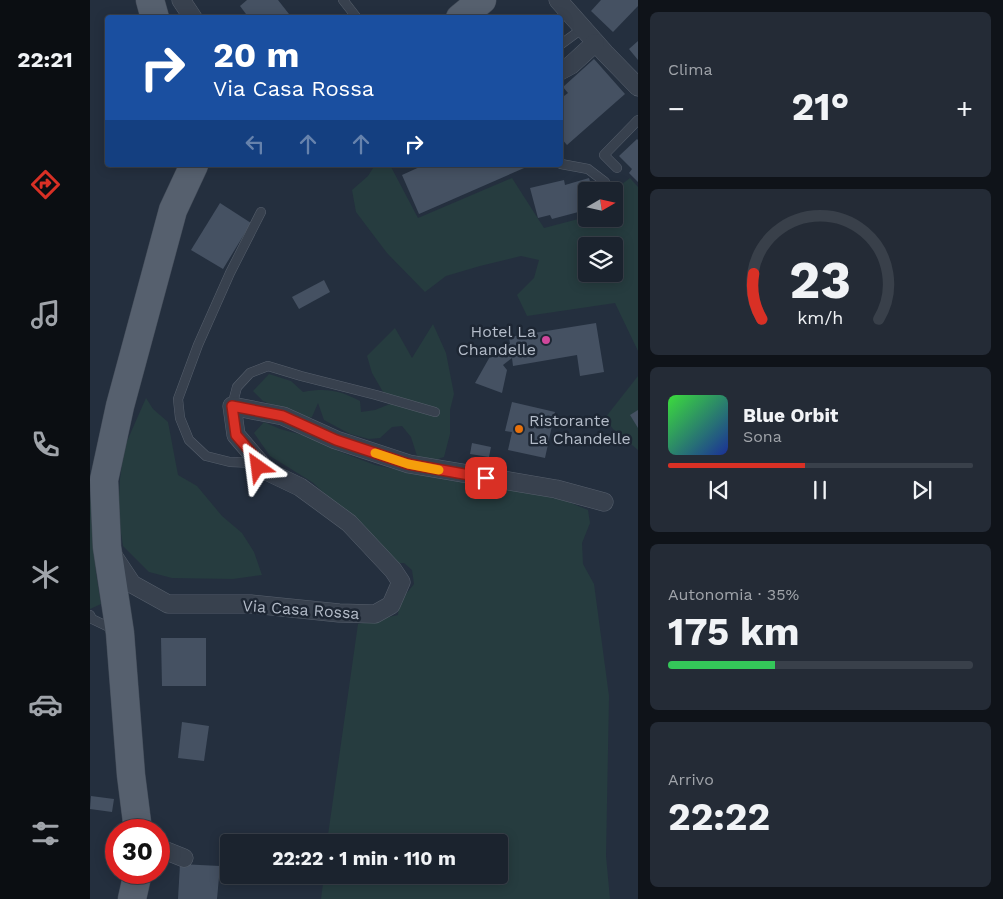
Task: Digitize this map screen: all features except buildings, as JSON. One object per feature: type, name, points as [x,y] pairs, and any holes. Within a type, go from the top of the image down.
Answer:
[{"type":"main road","points":[[150,0],[154,15]]},
{"type":"main road","points":[[464,15],[482,0]]},
{"type":"main road","points":[[170,167],[173,210]]},
{"type":"main road","points":[[137,819],[131,775],[120,633],[107,547],[104,480],[120,406],[173,210],[193,167]]},
{"type":"main road","points":[[132,899],[135,884]]},
{"type":"street","points":[[181,0],[191,15]]},
{"type":"street","points":[[558,0],[595,43],[638,87]]},
{"type":"street","points":[[563,69],[571,65],[595,43]]},
{"type":"street","points":[[232,406],[283,416],[336,440],[408,464],[556,489],[604,502]]},
{"type":"street","name":"Via Casa Rossa","points":[[107,547],[132,584],[168,604],[251,604],[339,613],[375,614],[391,605],[401,582],[386,563],[349,523],[300,487],[258,467],[260,463],[236,435],[232,406]]},
{"type":"street","points":[[170,852],[184,858]]},
{"type":"lane","points":[[343,0],[354,15]]},
{"type":"lane","points":[[563,43],[582,28]]},
{"type":"lane","points":[[617,168],[604,155],[638,120]]},
{"type":"lane","points":[[563,164],[588,169],[605,182]]},
{"type":"lane","points":[[260,463],[230,462],[206,456],[189,440],[180,418],[178,398],[198,345],[230,273],[261,212]]},
{"type":"lane","points":[[232,406],[237,387],[250,373],[268,366],[435,412]]},
{"type":"lane","points":[[90,616],[92,619],[120,633]]},
{"type":"green space","points":[[374,167],[391,167],[418,218],[512,178],[544,228],[578,219],[578,228],[622,228],[623,183],[630,178],[638,187],[638,351],[615,303],[527,316],[517,295],[534,278],[539,260],[521,256],[480,266],[446,276],[425,292],[387,253],[356,212],[352,190],[368,176]]},
{"type":"green space","points":[[433,324],[446,353],[454,394],[450,410],[450,434],[444,457],[434,460],[417,456],[411,437],[402,426],[392,427],[380,438],[369,439],[350,434],[324,420],[318,403],[312,417],[306,419],[263,401],[253,391],[269,374],[291,381],[303,392],[332,391],[352,397],[360,401],[361,412],[375,410],[390,404],[372,373],[367,356],[395,328],[412,358]]},
{"type":"green space","points":[[638,376],[638,450],[613,429],[605,418]]},
{"type":"green space","points":[[146,398],[153,409],[168,422],[178,475],[197,486],[222,516],[242,533],[254,552],[262,575],[233,579],[172,578],[149,572],[123,546],[118,514],[124,448]]},
{"type":"green space","points":[[264,422],[280,429],[310,437],[338,451],[375,465],[446,480],[535,494],[566,501],[588,510],[590,523],[582,543],[583,564],[594,584],[609,696],[606,856],[610,899],[321,899],[323,884],[508,884],[508,834],[328,834],[358,624],[398,615],[399,603],[414,584],[412,570],[404,563],[395,563],[312,482],[270,456],[254,433]]},
{"type":"green space","points":[[90,490],[96,573],[101,604],[90,609]]},
{"type":"slow traffic","points":[[375,453],[408,464],[439,470]]},
{"type":"place","name":"Hotel La Chandelle","points":[[546,340]]},
{"type":"place","name":"Ristorante La Chandelle","points":[[519,429]]},
{"type":"route","points":[[258,467],[260,463],[236,435],[232,406],[283,416],[336,440],[408,464],[486,478]]}]
